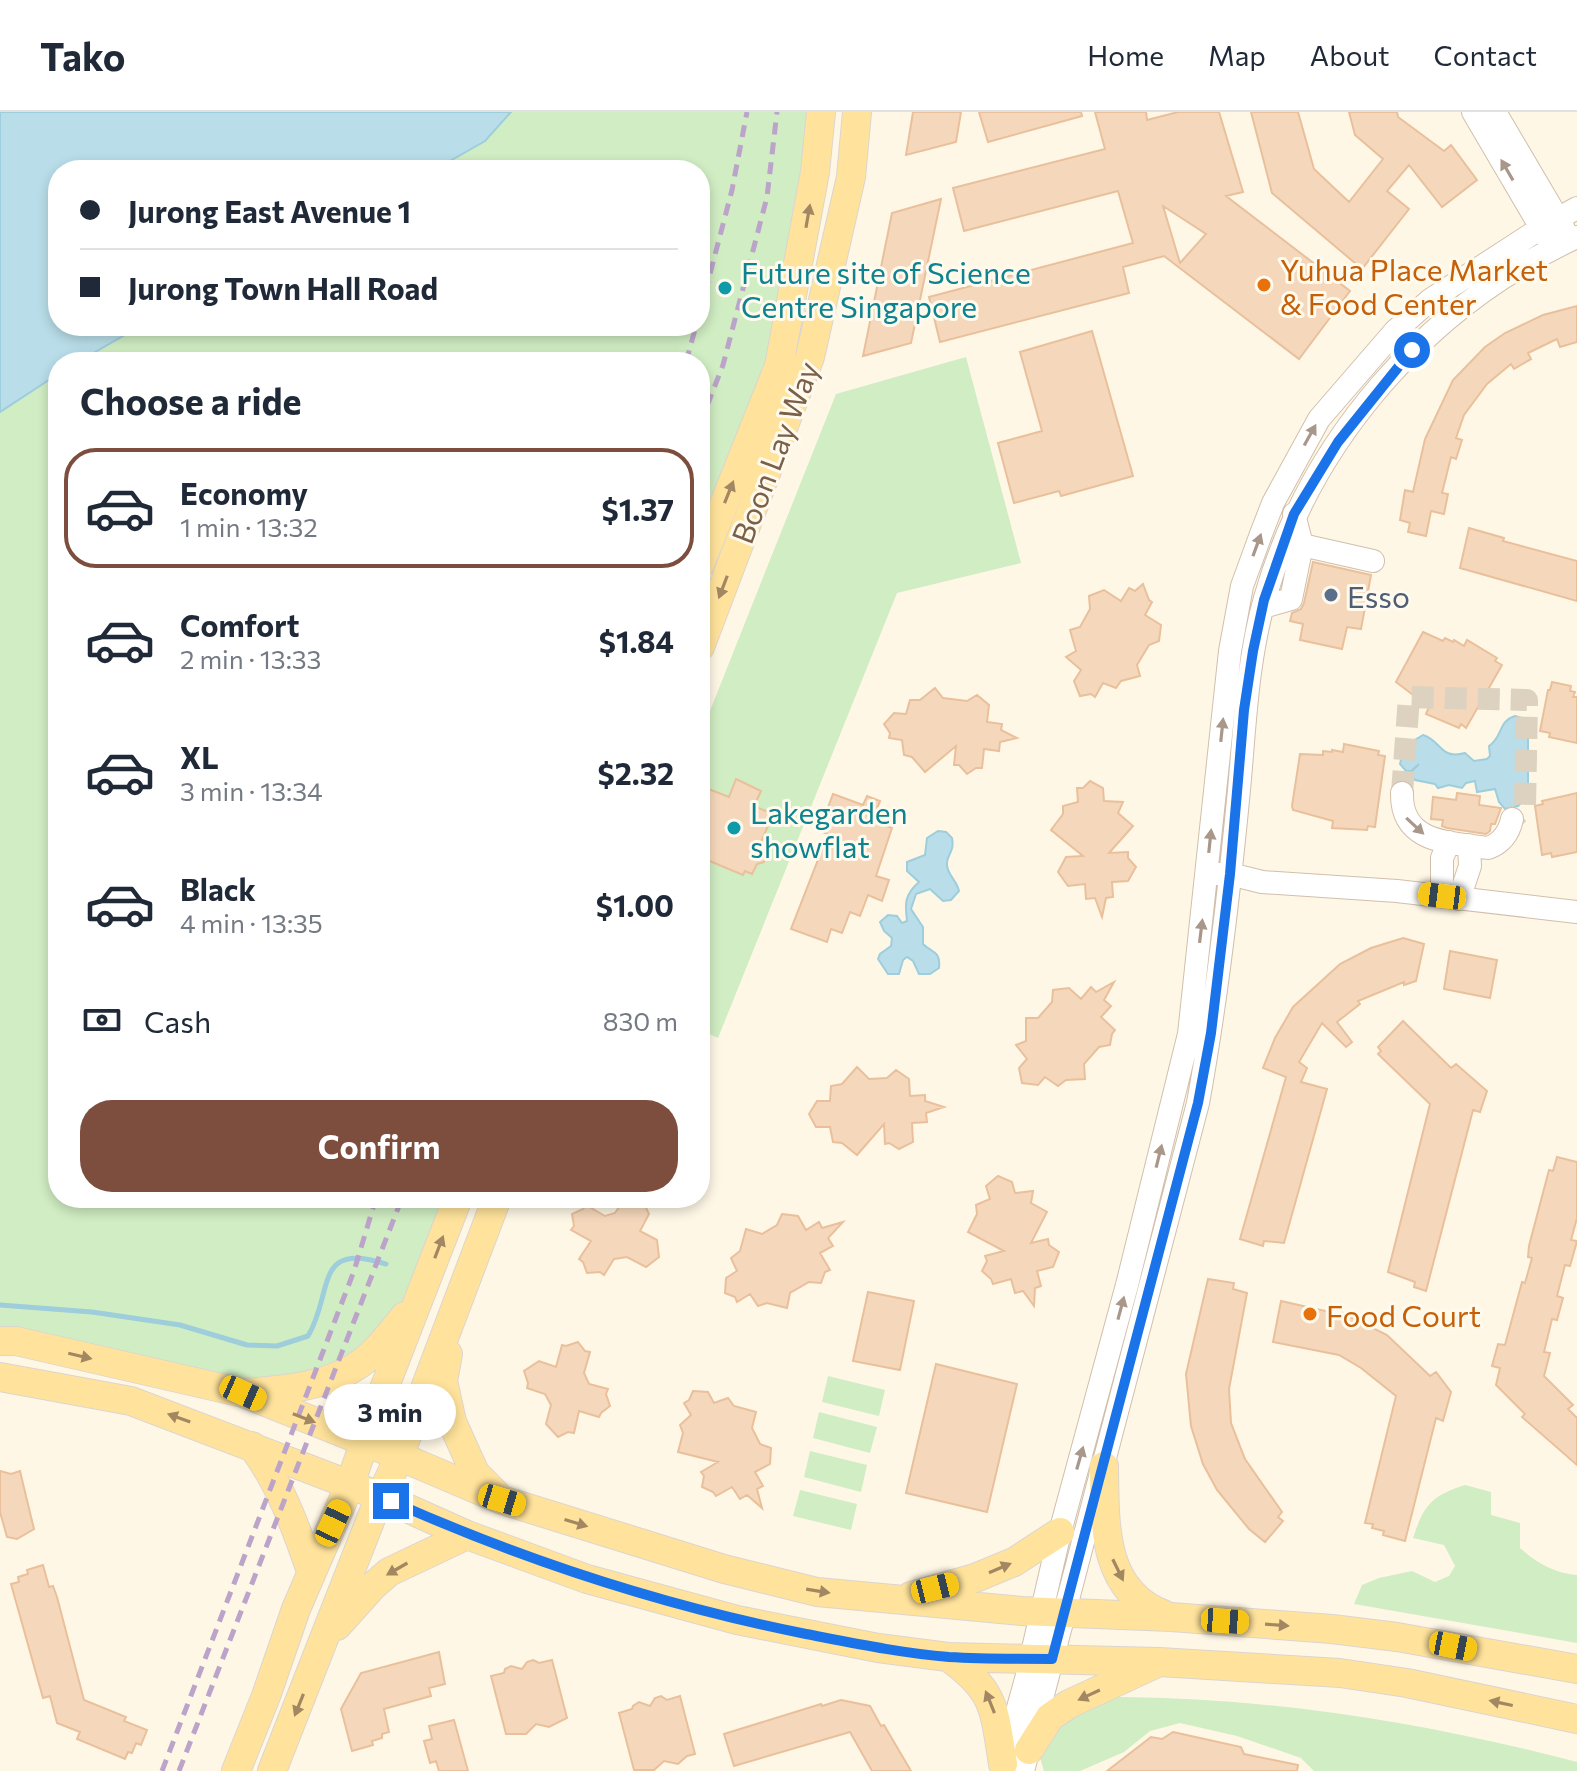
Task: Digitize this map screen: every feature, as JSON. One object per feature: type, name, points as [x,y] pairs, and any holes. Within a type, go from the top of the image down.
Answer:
[{"type":"main road","name":"Boon Lay Way","points":[[710,539],[779,366],[811,201],[821,112]]},
{"type":"main road","name":"Boon Lay Way","points":[[710,621],[810,357],[851,177],[857,112]]},
{"type":"main road","points":[[236,1771],[311,1571],[350,1484],[454,1208]]},
{"type":"main road","points":[[272,1771],[399,1457],[493,1208]]},
{"type":"main road","points":[[459,1295],[443,1381],[452,1422],[475,1473],[502,1500]]},
{"type":"main road","points":[[243,1393],[314,1383],[358,1366],[376,1350],[421,1297]]},
{"type":"main road","points":[[0,1341],[16,1341],[243,1393],[502,1500],[724,1569],[817,1592],[1052,1612],[1171,1617],[1397,1637],[1577,1669]]},
{"type":"main road","points":[[0,1377],[131,1401],[252,1445],[467,1535],[587,1579],[737,1620],[878,1648],[948,1657],[1159,1662],[1340,1673],[1407,1683],[1577,1719]]},
{"type":"main road","points":[[252,1445],[269,1469],[311,1571]]},
{"type":"main road","points":[[1104,1466],[1105,1520],[1115,1569],[1133,1596],[1145,1607],[1171,1617]]},
{"type":"main road","points":[[899,1600],[975,1578],[1014,1562],[1060,1532]]},
{"type":"main road","points":[[326,1638],[389,1572],[467,1535]]},
{"type":"main road","points":[[948,1657],[983,1687],[992,1702],[1014,1764]]},
{"type":"main road","points":[[1014,1764],[1050,1717],[1059,1710],[1159,1662]]},
{"type":"street","points":[[1473,112],[1559,218]]},
{"type":"street","points":[[1052,1612],[1060,1532],[1189,1034],[1218,881],[1253,651],[1263,607],[1294,514],[1338,442],[1412,350],[1494,284],[1567,242],[1559,218],[1495,112]]},
{"type":"street","points":[[1014,1764],[1052,1612],[1104,1466],[1200,1089],[1211,1033],[1230,651],[1242,586],[1273,503],[1319,419],[1395,331],[1430,300],[1559,218]]},
{"type":"street","points":[[1263,607],[1291,599],[1302,545],[1294,514]]},
{"type":"street","points":[[1302,545],[1373,561]]},
{"type":"street","points":[[1402,793],[1402,810],[1408,822],[1428,837],[1488,848],[1503,839],[1512,819]]},
{"type":"street","points":[[1450,898],[1441,865],[1459,843]]},
{"type":"street","points":[[1218,881],[1450,898],[1577,912]]},
{"type":"street","points":[[1140,1231],[1162,1239]]},
{"type":"green space","points":[[511,112],[821,112],[801,260],[710,534],[710,352],[95,352],[123,336],[710,336],[710,160],[452,160],[485,141]]},
{"type":"green space","points":[[966,357],[1021,563],[897,593],[718,1038],[710,1034],[710,711],[836,394]]},
{"type":"green space","points":[[48,381],[48,1208],[454,1208],[421,1297],[376,1350],[269,1391],[0,1341],[0,412]]},
{"type":"green space","points":[[828,1376],[885,1390],[879,1416],[822,1402]]},
{"type":"green space","points":[[819,1412],[877,1427],[870,1453],[813,1438]]},
{"type":"green space","points":[[810,1451],[867,1465],[861,1492],[804,1477]]},
{"type":"green space","points":[[1465,1485],[1491,1492],[1491,1515],[1520,1523],[1520,1548],[1526,1553],[1553,1570],[1577,1575],[1577,1643],[1354,1604],[1362,1585],[1379,1578],[1412,1571],[1435,1582],[1449,1576],[1455,1566],[1444,1545],[1413,1538],[1430,1503],[1444,1493]]},
{"type":"green space","points":[[800,1490],[857,1504],[851,1530],[793,1516]]},
{"type":"green space","points":[[1119,1697],[1235,1702],[1350,1715],[1521,1748],[1577,1762],[1577,1771],[1314,1771],[1301,1758],[1237,1736],[1180,1723],[1150,1731],[1124,1752],[1080,1771],[1044,1771],[1039,1754],[1064,1724],[1093,1706]]},
{"type":"water","points":[[0,112],[511,112],[485,141],[452,160],[48,160],[48,336],[123,336],[95,352],[48,352],[48,381],[0,412]]},
{"type":"water","points":[[1515,716],[1522,718],[1528,739],[1528,796],[1518,806],[1505,809],[1495,789],[1477,792],[1475,781],[1466,783],[1462,788],[1449,785],[1438,788],[1435,784],[1415,780],[1410,773],[1419,764],[1406,771],[1400,764],[1402,755],[1412,753],[1415,740],[1423,735],[1451,754],[1465,753],[1474,761],[1487,759],[1490,756],[1489,746],[1506,722]]},
{"type":"water","points":[[938,831],[946,832],[952,838],[947,868],[959,891],[951,900],[943,901],[930,889],[916,894],[911,909],[923,927],[923,944],[937,955],[939,968],[930,974],[919,974],[913,961],[907,957],[899,974],[888,974],[878,959],[891,946],[892,938],[880,922],[888,915],[897,916],[902,923],[907,921],[907,900],[919,882],[907,871],[907,862],[925,855],[927,838]]},
{"type":"building","points":[[913,112],[961,112],[956,142],[906,155]]},
{"type":"building","points":[[979,112],[1081,112],[1082,116],[988,142]]},
{"type":"building","points":[[1095,112],[1146,112],[1147,120],[1178,112],[1219,112],[1243,192],[1226,196],[1350,291],[1299,359],[1164,256],[1123,267],[1129,293],[940,342],[929,297],[1133,243],[1118,191],[964,231],[953,188],[1105,149]],"holes":[[[1163,206],[1206,234],[1180,263]]]},
{"type":"building","points":[[1251,112],[1298,112],[1314,169],[1349,202],[1383,159],[1355,135],[1349,112],[1397,112],[1398,117],[1444,151],[1451,145],[1477,180],[1442,207],[1409,165],[1387,191],[1409,209],[1362,269],[1272,193]]},
{"type":"building","points":[[941,199],[911,343],[863,356],[892,213]]},
{"type":"building","points":[[1577,306],[1577,342],[1560,347],[1557,339],[1528,353],[1531,359],[1514,369],[1511,364],[1487,384],[1464,415],[1456,438],[1462,440],[1456,459],[1451,457],[1442,493],[1448,494],[1444,514],[1431,511],[1426,536],[1408,532],[1410,523],[1400,520],[1405,490],[1413,492],[1425,439],[1453,380],[1485,347],[1505,333],[1543,315]]},
{"type":"building","points":[[1092,331],[1133,476],[1061,496],[1059,491],[1014,503],[998,443],[1042,431],[1020,352]]},
{"type":"building","points":[[1469,528],[1504,538],[1503,541],[1577,561],[1577,601],[1460,568]]},
{"type":"building","points":[[1313,562],[1371,575],[1361,629],[1347,627],[1342,649],[1300,640],[1303,624],[1290,621],[1292,613],[1301,609],[1304,603]]},
{"type":"building","points":[[1143,584],[1152,602],[1145,615],[1161,625],[1159,641],[1149,645],[1137,665],[1140,676],[1121,681],[1116,688],[1103,683],[1095,697],[1091,694],[1080,696],[1074,681],[1081,670],[1066,657],[1076,651],[1070,630],[1080,627],[1090,609],[1089,596],[1104,590],[1121,601],[1129,588],[1135,591]]},
{"type":"building","points":[[1423,632],[1443,641],[1445,638],[1454,640],[1464,646],[1467,640],[1497,658],[1495,661],[1502,665],[1466,728],[1426,714],[1429,707],[1396,682]]},
{"type":"building","points":[[1552,682],[1571,686],[1570,691],[1575,692],[1577,743],[1549,737],[1550,733],[1540,731]]},
{"type":"building","points":[[935,688],[943,698],[967,701],[977,695],[989,705],[987,722],[1002,724],[1001,730],[1017,738],[1000,742],[999,751],[984,749],[982,768],[967,774],[959,765],[954,765],[956,746],[925,772],[912,757],[904,755],[902,740],[889,738],[890,733],[884,724],[894,713],[906,714],[910,700],[920,700]]},
{"type":"building","points":[[1344,744],[1379,751],[1378,755],[1385,756],[1375,827],[1368,826],[1367,830],[1332,828],[1333,821],[1293,810],[1300,754],[1323,755],[1323,751],[1332,750],[1343,752]]},
{"type":"building","name":"Lakegarden showflat","points":[[736,779],[761,791],[754,806],[773,814],[761,842],[771,846],[764,862],[757,864],[752,874],[745,871],[743,875],[710,861],[710,790],[729,797]]},
{"type":"building","points":[[1090,781],[1103,788],[1104,801],[1123,802],[1118,813],[1133,826],[1109,853],[1128,852],[1128,858],[1136,867],[1128,881],[1112,882],[1113,897],[1106,898],[1102,917],[1095,898],[1086,899],[1085,884],[1068,886],[1058,872],[1066,857],[1083,856],[1051,830],[1063,814],[1063,806],[1078,802],[1077,788],[1083,788]]},
{"type":"building","points":[[1457,793],[1480,796],[1479,805],[1501,808],[1490,831],[1486,834],[1447,828],[1442,826],[1443,820],[1431,819],[1433,797],[1456,800]]},
{"type":"building","points":[[1577,793],[1577,852],[1552,857],[1551,853],[1542,855],[1535,806],[1543,804],[1542,801]]},
{"type":"building","points":[[833,794],[863,805],[867,796],[880,801],[876,811],[884,814],[880,824],[892,828],[876,876],[889,880],[882,901],[868,895],[860,916],[850,912],[842,933],[831,929],[827,942],[791,929],[828,834],[819,831]]},
{"type":"building","points":[[1403,938],[1424,944],[1416,981],[1404,985],[1404,982],[1358,1001],[1360,1004],[1337,1022],[1352,1042],[1346,1047],[1322,1023],[1299,1062],[1307,1068],[1301,1082],[1327,1089],[1284,1243],[1264,1241],[1263,1246],[1240,1239],[1286,1077],[1263,1068],[1275,1038],[1293,1007],[1340,964],[1371,948]]},
{"type":"building","points":[[1450,951],[1497,960],[1490,998],[1444,989]]},
{"type":"building","points":[[1114,982],[1104,1000],[1111,1006],[1101,1017],[1115,1030],[1110,1045],[1099,1047],[1084,1064],[1085,1079],[1066,1080],[1058,1086],[1045,1077],[1038,1085],[1022,1083],[1019,1068],[1027,1059],[1016,1045],[1026,1041],[1026,1018],[1038,1018],[1052,1002],[1053,990],[1069,988],[1081,999],[1091,987],[1096,992]]},
{"type":"building","points":[[1403,1021],[1451,1068],[1456,1064],[1487,1091],[1480,1112],[1473,1110],[1426,1291],[1414,1287],[1415,1282],[1388,1272],[1430,1104],[1378,1054],[1381,1051],[1378,1047]]},
{"type":"building","points":[[857,1067],[869,1079],[887,1078],[896,1070],[909,1079],[910,1096],[925,1095],[925,1101],[944,1107],[926,1113],[927,1122],[912,1123],[913,1142],[899,1149],[885,1144],[884,1124],[857,1155],[842,1143],[833,1142],[830,1127],[816,1127],[809,1114],[817,1101],[830,1101],[831,1086],[842,1084]]},
{"type":"building","points":[[1557,1157],[1577,1162],[1577,1218],[1571,1240],[1577,1241],[1570,1266],[1565,1265],[1557,1296],[1563,1298],[1557,1320],[1552,1319],[1544,1352],[1550,1353],[1544,1376],[1573,1405],[1568,1409],[1577,1418],[1577,1465],[1522,1417],[1525,1414],[1496,1385],[1500,1368],[1492,1366],[1498,1344],[1505,1345],[1522,1282],[1525,1283],[1532,1258],[1528,1257],[1529,1246],[1549,1170],[1553,1171]]},
{"type":"building","points":[[998,1176],[1012,1182],[1015,1193],[1033,1191],[1031,1203],[1047,1212],[1031,1243],[1048,1239],[1049,1245],[1059,1252],[1053,1267],[1037,1271],[1041,1286],[1035,1288],[1034,1306],[1023,1291],[1015,1293],[1011,1279],[993,1284],[982,1271],[987,1261],[985,1256],[1004,1251],[968,1232],[977,1214],[976,1205],[990,1199],[986,1186]]},
{"type":"building","points":[[584,1208],[591,1208],[605,1216],[615,1213],[618,1208],[646,1208],[649,1214],[640,1231],[657,1240],[659,1257],[646,1267],[627,1257],[614,1259],[604,1275],[600,1272],[587,1273],[579,1259],[591,1241],[571,1230],[574,1226],[572,1214]]},
{"type":"building","points":[[782,1214],[798,1216],[806,1230],[819,1222],[822,1228],[843,1222],[828,1238],[833,1246],[820,1253],[830,1270],[825,1272],[821,1283],[809,1282],[790,1293],[787,1308],[767,1303],[758,1306],[750,1294],[737,1302],[735,1297],[725,1293],[726,1278],[737,1271],[731,1258],[740,1251],[746,1229],[762,1234],[777,1225]]},
{"type":"building","points":[[1208,1279],[1234,1283],[1233,1289],[1247,1293],[1229,1389],[1231,1423],[1245,1459],[1282,1512],[1278,1517],[1283,1521],[1265,1542],[1249,1529],[1217,1490],[1203,1464],[1191,1426],[1186,1374]]},
{"type":"building","points":[[868,1292],[914,1301],[900,1370],[853,1361]]},
{"type":"building","points":[[1281,1301],[1343,1313],[1387,1335],[1430,1376],[1436,1372],[1451,1392],[1443,1421],[1436,1418],[1405,1541],[1383,1535],[1384,1531],[1365,1523],[1396,1396],[1339,1355],[1273,1342]]},
{"type":"building","points":[[578,1342],[585,1351],[590,1352],[584,1373],[589,1384],[608,1389],[606,1394],[610,1406],[599,1417],[579,1411],[574,1433],[568,1432],[558,1437],[546,1424],[551,1405],[545,1394],[527,1388],[524,1371],[539,1361],[556,1367],[562,1345]]},
{"type":"building","points":[[936,1364],[1017,1384],[987,1512],[906,1493]]},
{"type":"building","points":[[693,1391],[708,1392],[714,1403],[728,1398],[734,1406],[756,1412],[752,1428],[760,1444],[771,1448],[770,1464],[755,1472],[763,1486],[757,1489],[762,1508],[747,1495],[740,1499],[732,1487],[716,1496],[702,1487],[704,1476],[701,1472],[718,1462],[678,1452],[683,1433],[680,1425],[691,1415],[684,1403]]},
{"type":"building","points":[[0,1471],[11,1474],[20,1471],[34,1529],[17,1539],[7,1537],[0,1512]]},
{"type":"building","points":[[43,1565],[49,1587],[53,1586],[57,1597],[84,1700],[126,1717],[124,1721],[147,1730],[141,1745],[136,1743],[125,1759],[77,1739],[80,1732],[57,1723],[50,1696],[43,1698],[11,1584],[19,1582],[18,1577],[28,1574],[27,1570]]},
{"type":"building","points":[[439,1652],[445,1684],[429,1688],[431,1696],[384,1709],[389,1732],[372,1741],[373,1745],[352,1751],[341,1709],[361,1673]]},
{"type":"building","points":[[533,1660],[539,1663],[552,1660],[567,1718],[549,1727],[536,1724],[526,1734],[506,1734],[491,1676],[504,1673],[511,1666],[522,1669]]},
{"type":"building","points":[[661,1696],[667,1700],[680,1696],[695,1754],[678,1764],[664,1761],[654,1770],[634,1770],[619,1713],[632,1709],[639,1702],[650,1706],[655,1698]]},
{"type":"building","points":[[841,1700],[870,1706],[911,1771],[872,1771],[850,1732],[734,1766],[724,1734]]},
{"type":"building","points":[[454,1720],[468,1771],[439,1771],[436,1761],[430,1763],[424,1741],[432,1739],[429,1726]]},
{"type":"building","points":[[1173,1732],[1241,1747],[1244,1754],[1298,1765],[1297,1771],[1107,1771],[1151,1737],[1162,1739]]},
{"type":"waterway","points":[[0,1305],[92,1312],[180,1325],[247,1345],[277,1346],[308,1336],[329,1275],[336,1265],[347,1259],[363,1258],[386,1264]]},
{"type":"tunnel","points":[[1402,793],[1409,697],[1527,700],[1525,808],[1512,819]]},
{"type":"railway","points":[[710,274],[732,190],[747,112]]},
{"type":"railway","points":[[710,398],[723,365],[767,197],[777,112]]},
{"type":"railway","points":[[689,352],[693,336]]},
{"type":"railway","points":[[162,1771],[354,1271],[373,1208]]},
{"type":"railway","points":[[179,1771],[398,1208]]},
{"type":"place","name":"Yuhua Place Market & Food Center","points":[[1264,285]]},
{"type":"place","name":"Future site of Science Centre Singapore","points":[[725,288]]},
{"type":"place","name":"Esso","points":[[1331,595]]},
{"type":"place","name":"Lakegarden showflat","points":[[734,828]]},
{"type":"place","name":"Food Court","points":[[1310,1314]]},
{"type":"route","points":[[391,1501],[467,1535],[587,1579],[737,1620],[878,1648],[948,1657],[1052,1659],[1198,1103],[1211,1033],[1230,874],[1244,710],[1264,600],[1294,514],[1338,442],[1412,350]]}]
